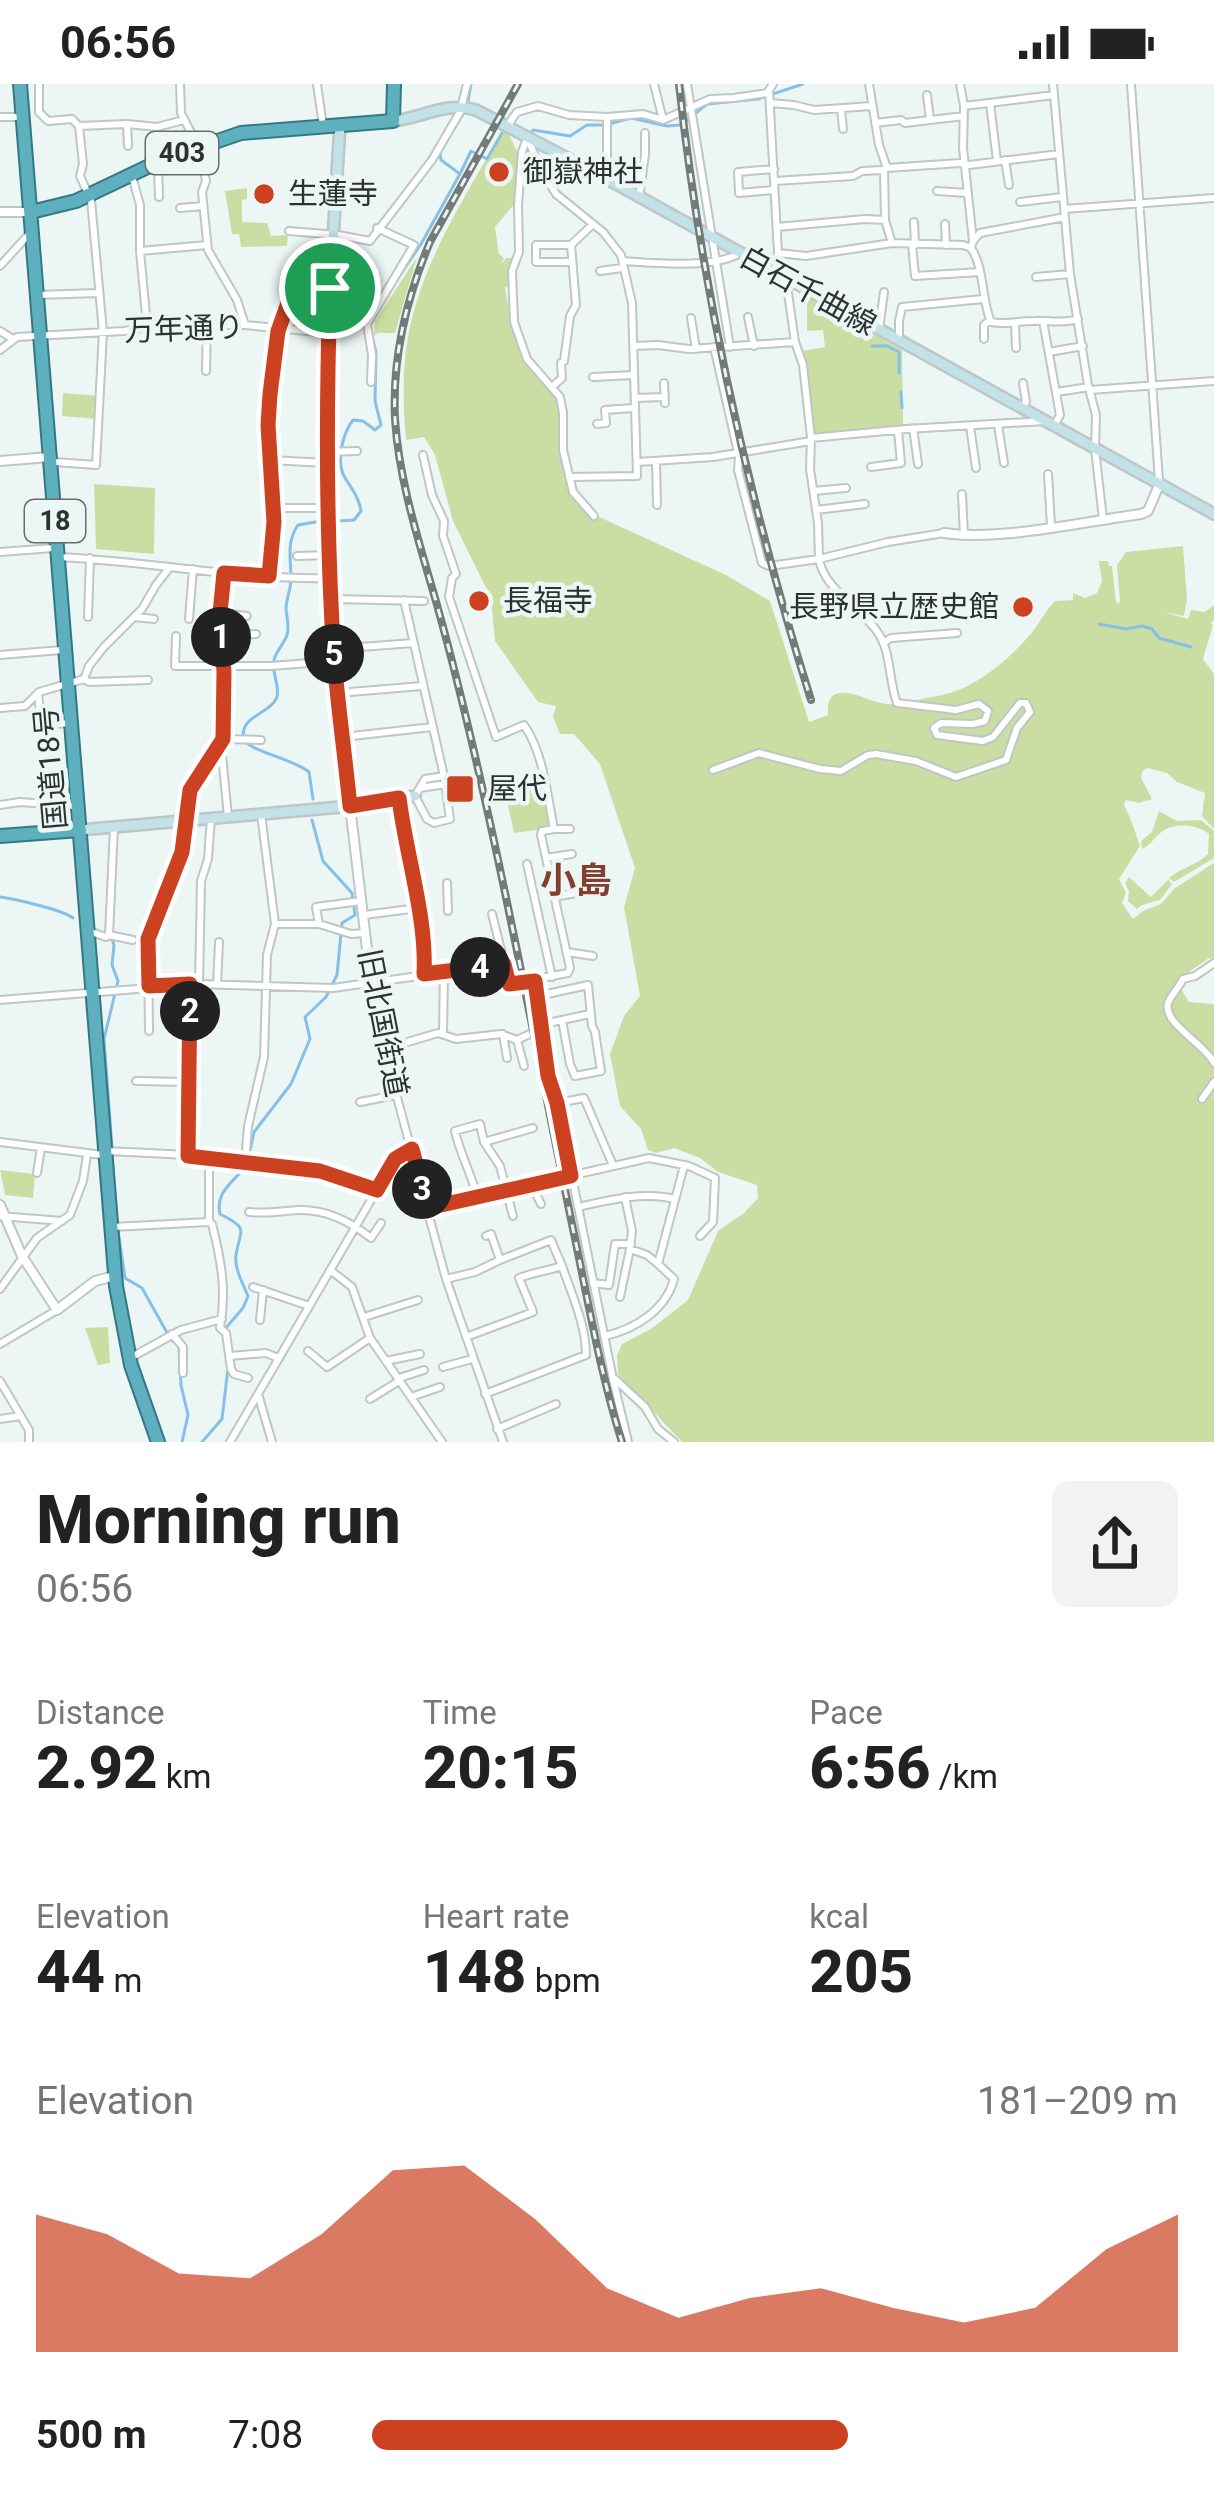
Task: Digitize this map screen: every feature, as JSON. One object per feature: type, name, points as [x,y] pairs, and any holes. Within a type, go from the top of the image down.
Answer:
[{"type":"highway","name":"国道18号","points":[[20,84],[118,1305],[129,1358],[158,1442]]},
{"type":"highway","points":[[393,121],[394,84]]},
{"type":"highway","name":"403","points":[[32,212],[88,196],[158,162],[241,133],[393,121]]},
{"type":"highway","points":[[0,836],[80,830]]},
{"type":"main road","points":[[393,121],[462,106]]},
{"type":"main road","name":"白石千曲線","points":[[462,106],[607,179],[1214,514]]},
{"type":"main road","points":[[340,125],[328,333],[335,455],[329,508],[334,661],[350,806]]},
{"type":"main road","points":[[80,830],[350,806],[417,792]]},
{"type":"street","points":[[0,461],[49,457],[55,462],[96,465],[103,332],[91,200],[80,176],[79,126],[72,119],[49,121],[39,112],[39,84]]},
{"type":"street","points":[[180,84],[181,113],[198,148],[206,181],[202,192],[208,244],[245,325]]},
{"type":"street","points":[[317,84],[323,126]]},
{"type":"street","points":[[289,231],[370,241],[432,160],[462,106],[467,84]]},
{"type":"street","points":[[654,84],[663,120]]},
{"type":"street","points":[[687,84],[730,347]]},
{"type":"street","points":[[869,84],[886,169],[885,220],[892,243]]},
{"type":"street","points":[[960,84],[972,244],[990,320],[999,325],[1078,319]]},
{"type":"street","points":[[1053,84],[1070,274],[1096,415],[1102,519]]},
{"type":"street","points":[[714,347],[738,470],[762,563],[769,566],[944,533],[964,536],[1148,511],[1159,485],[1130,84]]},
{"type":"street","points":[[507,127],[517,112],[538,106],[607,122],[643,114],[663,120],[692,114],[710,99],[766,92],[814,110],[871,106]]},
{"type":"street","points":[[770,92],[778,253],[774,273]]},
{"type":"street","points":[[927,95],[930,120]]},
{"type":"street","points":[[964,106],[1054,95]]},
{"type":"street","points":[[990,103],[1009,185]]},
{"type":"street","points":[[841,109],[842,129]]},
{"type":"street","points":[[0,117],[22,118],[39,112]]},
{"type":"street","points":[[875,123],[964,116]]},
{"type":"street","points":[[79,126],[157,127],[184,119]]},
{"type":"street","points":[[607,122],[607,179]]},
{"type":"street","points":[[127,124],[128,146]]},
{"type":"street","points":[[639,197],[645,133]]},
{"type":"street","points":[[527,137],[556,194],[611,240],[632,303],[637,476],[569,477]]},
{"type":"street","points":[[527,137],[521,159],[519,252],[512,271],[514,322],[527,359],[553,386],[563,406],[563,450],[569,477],[576,499],[594,517]]},
{"type":"street","points":[[774,169],[738,172],[739,193],[862,171],[1059,154]]},
{"type":"street","points":[[866,156],[881,155]]},
{"type":"street","points":[[158,162],[159,197]]},
{"type":"street","points":[[132,174],[140,205],[147,326]]},
{"type":"street","points":[[938,191],[967,193]]},
{"type":"street","points":[[1020,202],[1063,197]]},
{"type":"street","points":[[972,244],[980,233],[1064,213],[1214,198]]},
{"type":"street","points":[[180,208],[203,206]]},
{"type":"street","points":[[0,212],[32,212]]},
{"type":"street","points":[[777,227],[885,220]]},
{"type":"street","points":[[914,222],[915,276],[980,272]]},
{"type":"street","points":[[553,386],[562,378],[570,316],[576,305],[571,245],[593,224]]},
{"type":"street","points":[[946,224],[946,245]]},
{"type":"street","points":[[371,382],[367,324],[414,245],[377,228]]},
{"type":"street","points":[[0,266],[32,232]]},
{"type":"street","points":[[778,253],[806,256],[892,243],[972,244]]},
{"type":"street","points":[[140,251],[208,244]]},
{"type":"street","points":[[571,245],[536,245],[536,262],[571,262]]},
{"type":"street","points":[[600,271],[622,264],[715,261],[740,254]]},
{"type":"street","points":[[1036,277],[1070,274]]},
{"type":"street","points":[[712,770],[759,753],[841,770],[876,754],[916,760],[956,777],[1006,760],[1017,728],[1030,712],[1026,703],[1015,707],[993,737],[982,741],[937,735],[934,728],[941,723],[979,724],[988,711],[979,704],[956,710],[897,704],[884,643],[872,624],[826,579],[818,559],[811,440],[789,281]]},
{"type":"street","points":[[269,576],[274,508],[270,394],[280,329],[292,292],[308,286],[330,288]]},
{"type":"street","points":[[879,329],[884,292]]},
{"type":"street","points":[[37,296],[99,293]]},
{"type":"street","points":[[899,340],[902,307],[983,299]]},
{"type":"street","points":[[748,317],[754,346]]},
{"type":"street","points":[[691,318],[696,349]]},
{"type":"street","points":[[984,339],[990,320]]},
{"type":"street","points":[[638,462],[913,428],[1049,424],[1060,415],[1043,321]]},
{"type":"street","points":[[1015,323],[1016,348]]},
{"type":"street","points":[[206,371],[207,324]]},
{"type":"street","name":"万年通り","points":[[13,339],[207,324],[328,333]]},
{"type":"street","points":[[0,332],[13,339],[0,350]]},
{"type":"street","points":[[634,346],[696,349],[795,342]]},
{"type":"street","points":[[1048,352],[1083,346]]},
{"type":"street","points":[[592,377],[634,375]]},
{"type":"street","points":[[1055,392],[1214,381]]},
{"type":"street","points":[[597,424],[606,423],[605,410],[665,400],[664,383]]},
{"type":"street","points":[[1022,409],[1026,402],[1023,383]]},
{"type":"street","points":[[998,425],[1004,463]]},
{"type":"street","points":[[970,426],[976,468]]},
{"type":"street","points":[[913,428],[918,464]]},
{"type":"street","points":[[871,466],[901,463],[898,430]]},
{"type":"street","points":[[270,460],[357,451]]},
{"type":"street","points":[[423,455],[456,574],[449,597],[496,737],[524,725],[533,739],[554,829]]},
{"type":"street","points":[[656,461],[657,505]]},
{"type":"street","points":[[1048,474],[1051,526]]},
{"type":"street","points":[[813,491],[847,488]]},
{"type":"street","points":[[962,494],[964,536]]},
{"type":"street","points":[[816,510],[865,504]]},
{"type":"street","points":[[274,508],[329,508]]},
{"type":"street","points":[[0,552],[58,552],[224,573],[331,578]]},
{"type":"street","points":[[297,556],[330,555]]},
{"type":"street","points":[[88,617],[90,558]]},
{"type":"street","points":[[0,708],[25,706],[38,693],[84,679],[104,646],[134,617],[170,567]]},
{"type":"street","points":[[190,619],[194,569]]},
{"type":"street","points":[[224,573],[222,741],[228,817]]},
{"type":"street","points":[[332,598],[424,601]]},
{"type":"street","points":[[404,600],[445,780],[451,815],[446,823],[430,822],[417,792],[425,779],[445,780]]},
{"type":"street","points":[[220,613],[247,616]]},
{"type":"street","points":[[134,617],[154,619]]},
{"type":"street","points":[[884,643],[892,638],[957,633]]},
{"type":"street","points":[[221,635],[256,634]]},
{"type":"street","points":[[176,636],[175,666],[334,661]]},
{"type":"street","points":[[334,649],[413,643]]},
{"type":"street","points":[[0,655],[66,650]]},
{"type":"street","points":[[84,679],[148,680]]},
{"type":"street","points":[[338,693],[422,686]]},
{"type":"street","points":[[38,693],[41,725],[72,723]]},
{"type":"street","points":[[343,737],[432,727]]},
{"type":"street","points":[[222,741],[261,740]]},
{"type":"street","points":[[149,1030],[148,939],[182,852],[192,786],[222,741]]},
{"type":"street","points":[[399,798],[424,974]]},
{"type":"street","points":[[0,805],[78,806]]},
{"type":"street","name":"旧北国街道","points":[[350,806],[356,902],[364,915],[384,1049],[446,1279],[503,1442]]},
{"type":"street","points":[[247,1162],[248,1126],[264,1057],[267,956],[274,924],[261,814]]},
{"type":"street","points":[[188,1156],[187,1082],[201,881],[211,818]]},
{"type":"street","points":[[108,936],[114,826]]},
{"type":"street","points":[[492,914],[509,984],[568,973],[541,835],[542,831],[570,829]]},
{"type":"street","points":[[546,858],[572,854]]},
{"type":"street","points":[[527,864],[552,977]]},
{"type":"street","points":[[446,883],[448,910]]},
{"type":"street","points":[[554,897],[587,891]]},
{"type":"street","points":[[319,924],[316,907],[356,902]]},
{"type":"street","points":[[364,915],[418,908]]},
{"type":"street","points":[[274,924],[319,924],[365,933]]},
{"type":"street","points":[[88,931],[133,940]]},
{"type":"street","points":[[217,985],[219,942]]},
{"type":"street","points":[[566,952],[593,956]]},
{"type":"street","points":[[1214,963],[1181,981],[1168,1001],[1168,1011],[1214,1063]]},
{"type":"street","points":[[0,1000],[195,984],[330,988],[504,964]]},
{"type":"street","points":[[442,1034],[444,971]]},
{"type":"street","points":[[535,981],[548,1076],[628,1442]]},
{"type":"street","points":[[537,996],[588,985],[601,1071],[575,1076],[562,1019]]},
{"type":"street","points":[[518,1040],[539,1027],[590,1014]]},
{"type":"street","points":[[384,1049],[442,1034],[456,1039],[502,1034],[518,1040]]},
{"type":"street","points":[[502,1034],[507,1058]]},
{"type":"street","points":[[518,1040],[524,1066]]},
{"type":"street","points":[[136,1081],[187,1082]]},
{"type":"street","points":[[1202,1100],[1214,1082]]},
{"type":"street","points":[[359,1102],[397,1095]]},
{"type":"street","points":[[557,1103],[584,1097],[612,1165]]},
{"type":"street","points":[[477,1196],[455,1131],[480,1124],[484,1142],[500,1166],[514,1216]]},
{"type":"street","points":[[484,1142],[533,1127]]},
{"type":"street","points":[[0,1142],[87,1155],[188,1156],[320,1171],[377,1190]]},
{"type":"street","points":[[37,1173],[41,1148]]},
{"type":"street","points":[[230,1442],[395,1159],[412,1149]]},
{"type":"street","points":[[0,1289],[38,1238],[70,1215],[87,1155]]},
{"type":"street","points":[[428,1208],[649,1158],[715,1178],[713,1222],[700,1236]]},
{"type":"street","points":[[209,1159],[209,1222],[222,1264],[225,1302],[220,1328],[234,1373],[248,1378]]},
{"type":"street","points":[[658,1264],[684,1166]]},
{"type":"street","points":[[531,1184],[541,1204]]},
{"type":"street","points":[[577,1207],[625,1198],[675,1199]]},
{"type":"street","points":[[620,1297],[632,1232],[625,1198]]},
{"type":"street","points":[[0,1205],[22,1256],[56,1310]]},
{"type":"street","points":[[249,1212],[310,1211],[340,1218],[371,1238],[381,1222]]},
{"type":"street","points":[[2,1216],[62,1221]]},
{"type":"street","points":[[112,1227],[209,1222]]},
{"type":"street","points":[[486,1236],[491,1234],[500,1260]]},
{"type":"street","points":[[446,1279],[551,1240],[578,1306],[586,1355],[485,1394]]},
{"type":"street","points":[[593,1282],[608,1285],[615,1244],[647,1255],[674,1279],[661,1308],[605,1336]]},
{"type":"street","points":[[466,1337],[533,1312],[519,1278],[562,1266]]},
{"type":"street","points":[[330,1270],[352,1287],[370,1338],[442,1442]]},
{"type":"street","points":[[0,1344],[95,1281],[116,1276]]},
{"type":"street","points":[[253,1287],[309,1306]]},
{"type":"street","points":[[260,1320],[263,1290]]},
{"type":"street","points":[[364,1317],[418,1300]]},
{"type":"street","points":[[129,1358],[194,1324],[222,1319]]},
{"type":"street","points":[[170,1335],[183,1346],[183,1373]]},
{"type":"street","points":[[308,1351],[327,1367],[370,1338]]},
{"type":"street","points":[[230,1356],[266,1353],[278,1358]]},
{"type":"street","points":[[386,1361],[420,1354]]},
{"type":"street","points":[[443,1367],[472,1359]]},
{"type":"street","points":[[370,1399],[424,1370]]},
{"type":"street","points":[[612,1376],[674,1442]]},
{"type":"street","points":[[0,1382],[29,1430],[29,1442]]},
{"type":"street","points":[[632,1385],[633,1395]]},
{"type":"street","points":[[412,1397],[440,1387]]},
{"type":"street","points":[[258,1394],[272,1442]]},
{"type":"street","points":[[497,1429],[556,1404]]},
{"type":"street","points":[[0,1419],[21,1416]]},
{"type":"green space","points":[[502,132],[509,135],[519,155],[516,202],[495,227],[499,254],[504,258],[501,265],[506,258],[515,258],[510,286],[505,287],[511,324],[526,362],[559,402],[570,493],[595,515],[726,575],[770,601],[809,722],[828,715],[829,703],[840,693],[892,704],[967,686],[1014,651],[1055,601],[1073,600],[1073,593],[1085,598],[1097,593],[1102,581],[1099,561],[1112,566],[1116,602],[1120,603],[1117,565],[1126,552],[1183,546],[1184,616],[1164,612],[1188,619],[1191,610],[1205,612],[1214,605],[1203,659],[1214,674],[1214,829],[1202,816],[1205,793],[1147,768],[1141,778],[1152,799],[1126,800],[1124,805],[1140,846],[1119,879],[1126,893],[1122,903],[1133,919],[1214,863],[1214,958],[1176,981],[1189,1002],[1214,1004],[1214,1442],[682,1442],[618,1374],[622,1344],[651,1329],[688,1300],[718,1231],[758,1198],[757,1185],[718,1172],[700,1158],[674,1148],[656,1153],[648,1150],[641,1129],[620,1106],[610,1054],[624,1016],[640,996],[624,907],[635,868],[600,764],[574,734],[560,734],[553,717],[556,706],[538,702],[495,641],[491,598],[453,521],[435,455],[424,437],[406,440],[405,362],[414,310],[446,230]]},
{"type":"green space","points":[[247,188],[242,222],[267,223],[271,236],[288,235],[287,246],[241,247],[239,234],[232,234],[225,191]]},
{"type":"green space","points":[[417,257],[395,333],[374,336],[375,321]]},
{"type":"green space","points":[[807,297],[902,350],[903,426],[812,433],[802,351],[825,347],[823,330],[807,331]]},
{"type":"green space","points":[[63,393],[99,396],[97,419],[62,416]]},
{"type":"green space","points":[[94,484],[155,488],[154,554],[96,549]]},
{"type":"green space","points":[[541,778],[552,828],[514,833],[504,787]]},
{"type":"green space","points":[[1159,811],[1177,821],[1201,820],[1214,831],[1214,858],[1174,882],[1169,878],[1208,854],[1209,834],[1177,826],[1142,849],[1141,841],[1152,832]]},
{"type":"green space","points":[[1129,877],[1151,897],[1168,880],[1172,884],[1160,900],[1137,909],[1128,901],[1125,883]]},
{"type":"green space","points":[[0,1170],[35,1174],[33,1198],[5,1195]]},
{"type":"green space","points":[[108,1327],[110,1363],[98,1365],[85,1328]]},
{"type":"waterway","points":[[468,101],[471,84]]},
{"type":"waterway","points":[[531,133],[570,136],[587,125],[631,118],[681,125],[707,104],[758,99],[803,84]]},
{"type":"waterway","points":[[453,130],[463,114]]},
{"type":"waterway","points":[[461,172],[471,151],[487,159],[502,133]]},
{"type":"waterway","points":[[398,278],[460,174],[440,154]]},
{"type":"waterway","points":[[339,521],[354,520],[361,511],[342,470],[346,432],[353,420],[375,430],[381,425],[375,401],[373,340]]},
{"type":"waterway","points":[[872,346],[899,352],[899,373]]},
{"type":"waterway","points":[[901,392],[902,408]]},
{"type":"waterway","points":[[313,799],[309,772],[247,743],[243,731],[277,697],[273,665],[288,631],[292,538],[298,525],[321,521]]},
{"type":"waterway","points":[[1099,624],[1126,629],[1142,626],[1159,638],[1191,647]]},
{"type":"waterway","points":[[249,1155],[254,1132],[291,1084],[310,1039],[305,1017],[326,997],[337,975],[342,923],[355,915],[352,893],[323,861],[312,820]]},
{"type":"waterway","points":[[0,897],[73,918]]},
{"type":"waterway","points":[[95,929],[104,934]]},
{"type":"waterway","points":[[112,939],[112,965],[118,981],[104,1039],[112,1147]]},
{"type":"waterway","points":[[112,1156],[117,1220]]},
{"type":"waterway","points":[[225,1329],[248,1296],[236,1260],[241,1230],[220,1214],[219,1206],[223,1192],[247,1164]]},
{"type":"waterway","points":[[118,1231],[125,1278],[142,1288],[179,1346],[188,1415],[182,1442]]},
{"type":"waterway","points":[[202,1442],[222,1419],[228,1368]]},
{"type":"railway","points":[[518,84],[421,263],[398,351],[395,419],[406,490],[487,809],[595,1336],[622,1442]]},
{"type":"railway","points":[[679,84],[700,240],[730,395],[811,700]]},
{"type":"place","name":"御嶽神社","points":[[499,172]]},
{"type":"place","name":"生蓮寺","points":[[264,194]]},
{"type":"place","name":"長福寺","points":[[479,601]]},
{"type":"place","name":"長野県立歴史館","points":[[1023,607]]},
{"type":"place","name":"屋代","points":[[460,789]]},
{"type":"district","name":"小島","points":[[576,880]]},
{"type":"route","points":[[308,286],[330,288],[331,596],[350,806],[399,798],[421,919],[424,974],[504,964],[509,984],[535,981],[548,1076],[571,1176],[428,1208],[412,1149],[395,1159],[377,1190],[320,1171],[188,1156],[190,984],[149,986],[148,939],[186,839],[190,790],[223,739],[220,613],[224,573],[269,576],[274,522],[268,425],[278,331],[292,292],[308,286]]}]
